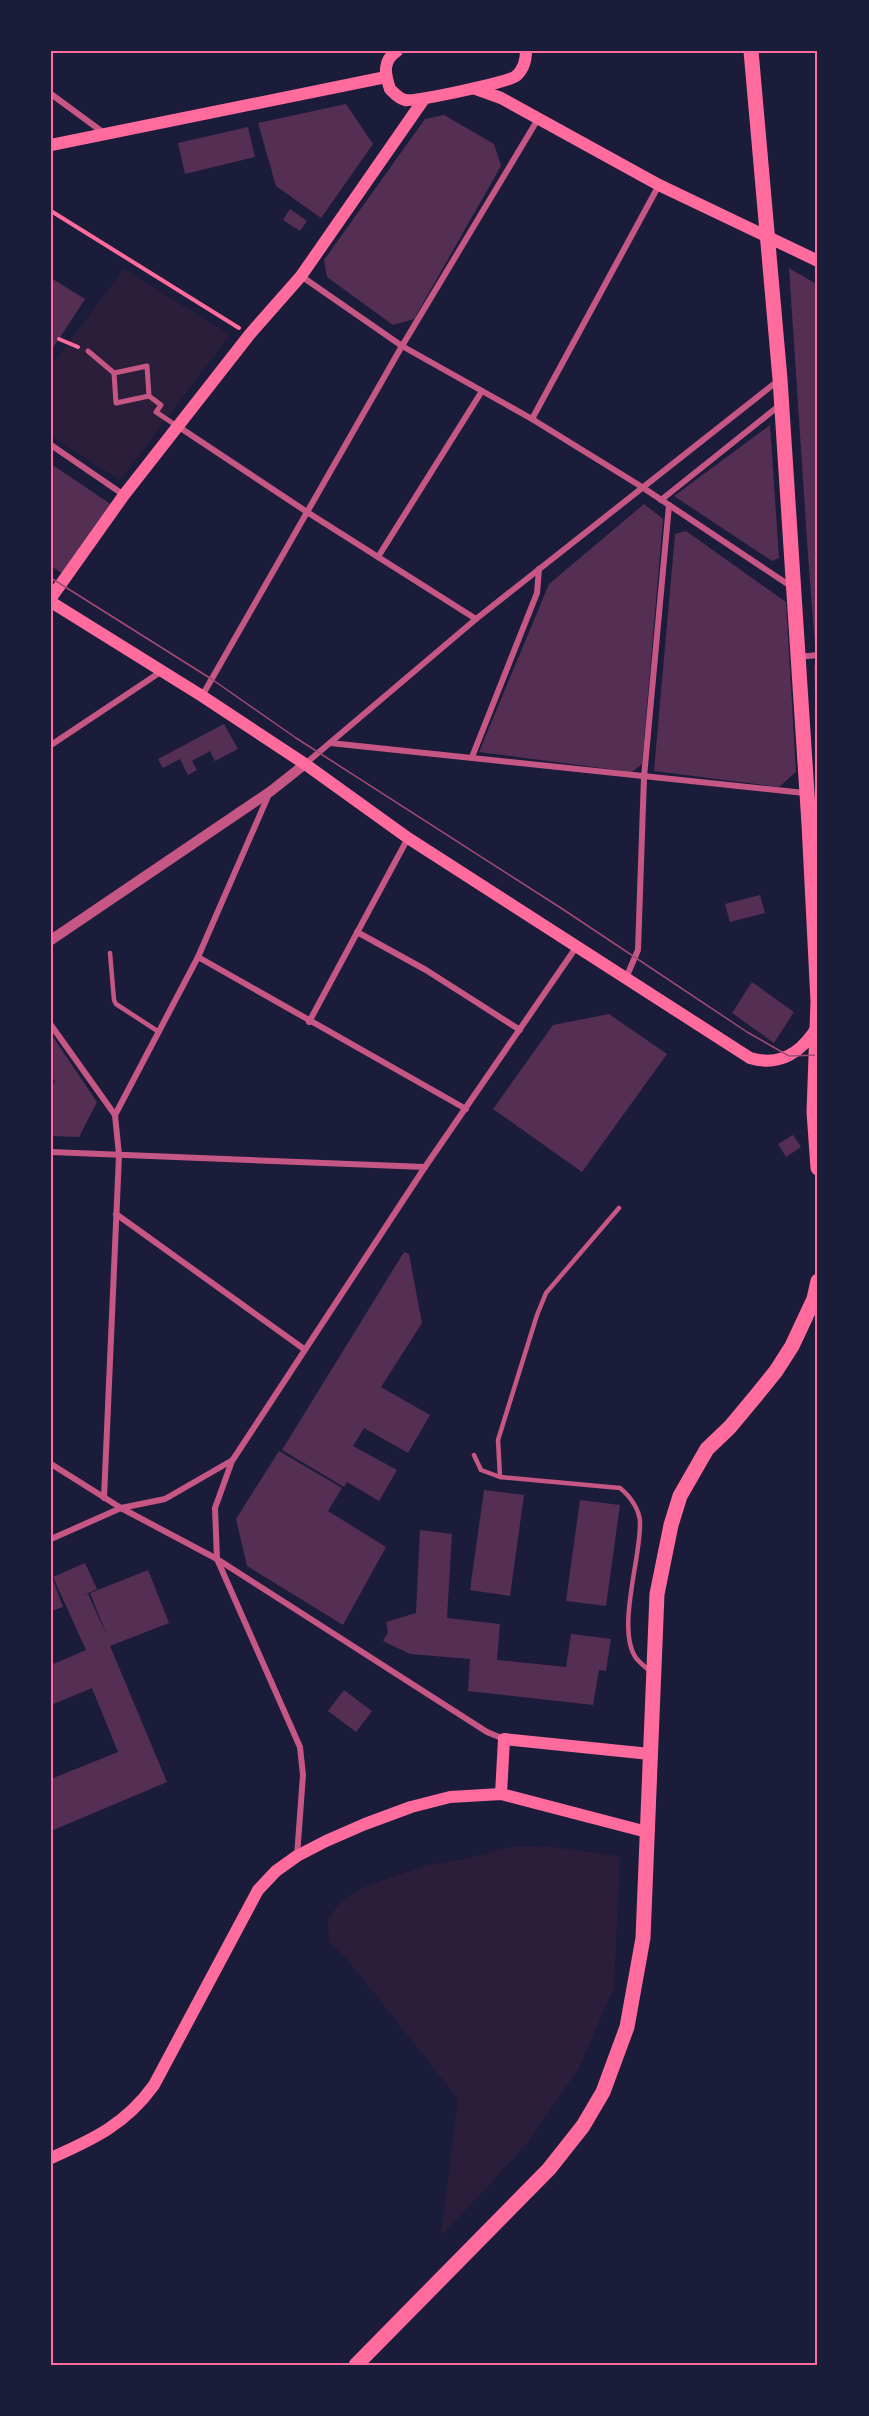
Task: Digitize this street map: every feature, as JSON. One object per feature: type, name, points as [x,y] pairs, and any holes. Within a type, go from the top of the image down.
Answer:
[{"type":"main road","points":[[397,51],[387,62],[385,71],[390,89],[396,96],[405,100],[424,99],[467,88],[508,82],[519,75],[526,62],[526,51]]},
{"type":"main road","points":[[751,51],[780,380],[806,794],[813,824],[818,1168]]},
{"type":"main road","points":[[51,145],[386,77]]},
{"type":"main road","points":[[476,88],[501,98],[659,185],[818,261]]},
{"type":"main road","points":[[424,99],[301,276],[250,334],[124,495],[51,600],[305,764],[408,838],[750,1058],[765,1061],[780,1059],[798,1051],[817,1027]]},
{"type":"main road","points":[[356,2365],[549,2169],[583,2126],[603,2092],[627,2026],[636,1990],[643,1938],[657,1594],[671,1525],[680,1496],[707,1449],[749,1404],[776,1371],[792,1346],[814,1299],[818,1281]]},
{"type":"main road","points":[[501,1794],[504,1739],[650,1754]]},
{"type":"main road","points":[[51,2158],[99,2136],[139,2106],[154,2085],[258,1890],[276,1871],[297,1856],[365,1824],[411,1807],[450,1797],[501,1794],[647,1832]]},
{"type":"street","points":[[51,94],[105,134]]},
{"type":"street","points":[[202,696],[402,345],[538,119]]},
{"type":"street","points":[[532,418],[659,185]]},
{"type":"street","points":[[301,276],[402,345],[532,418],[642,487],[792,587]]},
{"type":"street","points":[[88,351],[114,373],[116,403],[149,396],[161,405],[156,412],[307,512],[476,619]]},
{"type":"street","points":[[114,373],[147,366],[149,396]]},
{"type":"street","points":[[51,940],[271,791],[476,619],[780,380]]},
{"type":"street","points":[[378,557],[482,391]]},
{"type":"street","points":[[661,500],[781,405]]},
{"type":"street","points":[[51,446],[124,495]]},
{"type":"street","points":[[626,978],[638,950],[645,777],[669,505]]},
{"type":"street","points":[[472,757],[537,592],[539,569]]},
{"type":"street","points":[[797,657],[818,655]]},
{"type":"street","points":[[51,745],[163,671]]},
{"type":"street","points":[[330,743],[806,794]]},
{"type":"street","points":[[115,1115],[198,957],[271,791]]},
{"type":"street","points":[[309,1022],[408,838]]},
{"type":"street","points":[[357,932],[426,970],[520,1030]]},
{"type":"street","points":[[297,1856],[303,1775],[300,1747],[217,1559],[215,1508],[232,1461],[304,1349],[425,1167],[577,946]]},
{"type":"street","points":[[198,957],[466,1109]]},
{"type":"street","points":[[51,1025],[115,1115],[119,1155],[104,1498]]},
{"type":"street","points":[[51,1152],[425,1167]]},
{"type":"street","points":[[116,1214],[304,1349]]},
{"type":"street","points":[[51,1539],[121,1508],[165,1499],[232,1461]]},
{"type":"street","points":[[51,1464],[121,1508],[217,1559],[487,1732],[504,1739]]},
{"type":"lane","points":[[110,953],[116,1004],[159,1032]]},
{"type":"lane","points":[[500,1477],[498,1440],[546,1293],[619,1208]]},
{"type":"lane","points":[[474,1455],[481,1470],[500,1477],[620,1488],[630,1497],[640,1521],[628,1627],[631,1647],[636,1658],[653,1674]]},
{"type":"path","points":[[51,211],[250,334]]},
{"type":"path","points":[[59,339],[88,351]]},
{"type":"shaded area","points":[[124,269],[230,335],[120,480],[51,436],[51,366]]},
{"type":"shaded area","points":[[544,1846],[620,1856],[614,1987],[579,2068],[527,2144],[441,2236],[458,2099],[347,1959],[329,1941],[328,1919],[339,1904],[359,1889],[426,1865],[464,1859],[511,1847]]},
{"type":"building","points":[[346,104],[373,144],[321,218],[276,186],[258,123]]},
{"type":"building","points":[[444,115],[494,144],[501,166],[414,319],[393,325],[327,277],[324,260],[425,119]]},
{"type":"building","points":[[248,127],[255,157],[185,174],[178,143]]},
{"type":"building","points":[[290,209],[307,221],[300,231],[283,220]]},
{"type":"building","points":[[789,268],[818,285],[818,646],[815,646],[808,555]]},
{"type":"building","points":[[51,278],[85,299],[51,351]]},
{"type":"building","points":[[770,425],[779,558],[772,561],[674,496]]},
{"type":"building","points":[[51,464],[112,505],[63,574],[51,566]]},
{"type":"building","points":[[644,504],[663,519],[642,764],[632,772],[479,752],[549,584]]},
{"type":"building","points":[[686,531],[786,602],[796,772],[779,787],[654,771],[675,534]]},
{"type":"building","points":[[814,665],[818,665],[818,688],[815,688]]},
{"type":"building","points":[[224,724],[238,749],[215,761],[210,751],[192,761],[197,770],[188,775],[180,759],[163,768],[158,759]]},
{"type":"building","points":[[760,895],[765,913],[730,922],[725,904]]},
{"type":"building","points":[[752,982],[794,1012],[774,1043],[732,1013]]},
{"type":"building","points":[[609,1014],[667,1054],[582,1172],[493,1109],[553,1025]]},
{"type":"building","points":[[51,1034],[97,1102],[79,1137],[51,1136],[51,1085],[55,1082],[51,1076]]},
{"type":"building","points":[[793,1135],[801,1147],[786,1157],[778,1144]]},
{"type":"building","points":[[404,1252],[409,1254],[422,1323],[381,1387],[430,1415],[408,1453],[364,1428],[353,1446],[397,1470],[379,1501],[347,1482],[344,1487],[282,1450]]},
{"type":"building","points":[[279,1451],[342,1488],[328,1511],[386,1547],[343,1625],[247,1566],[236,1519]]},
{"type":"building","points":[[484,1490],[524,1495],[510,1596],[470,1590]]},
{"type":"building","points":[[580,1500],[620,1505],[606,1606],[566,1601]]},
{"type":"building","points":[[420,1530],[452,1534],[447,1618],[500,1624],[497,1660],[566,1667],[571,1634],[611,1639],[606,1671],[599,1670],[593,1705],[468,1691],[470,1659],[410,1654],[383,1641],[388,1632],[386,1622],[416,1613]]},
{"type":"building","points":[[85,1563],[97,1589],[84,1595],[88,1594],[108,1638],[90,1593],[148,1570],[169,1623],[110,1646],[167,1782],[51,1831],[51,1779],[118,1752],[92,1688],[51,1705],[51,1665],[86,1650],[53,1577]]},
{"type":"building","points":[[53,1580],[63,1607],[51,1611],[51,1581]]},
{"type":"building","points":[[344,1690],[372,1711],[356,1732],[328,1711]]},
{"type":"tram line","points":[[51,578],[213,680],[296,738],[564,910],[747,1032],[789,1056],[818,1055]]}]
